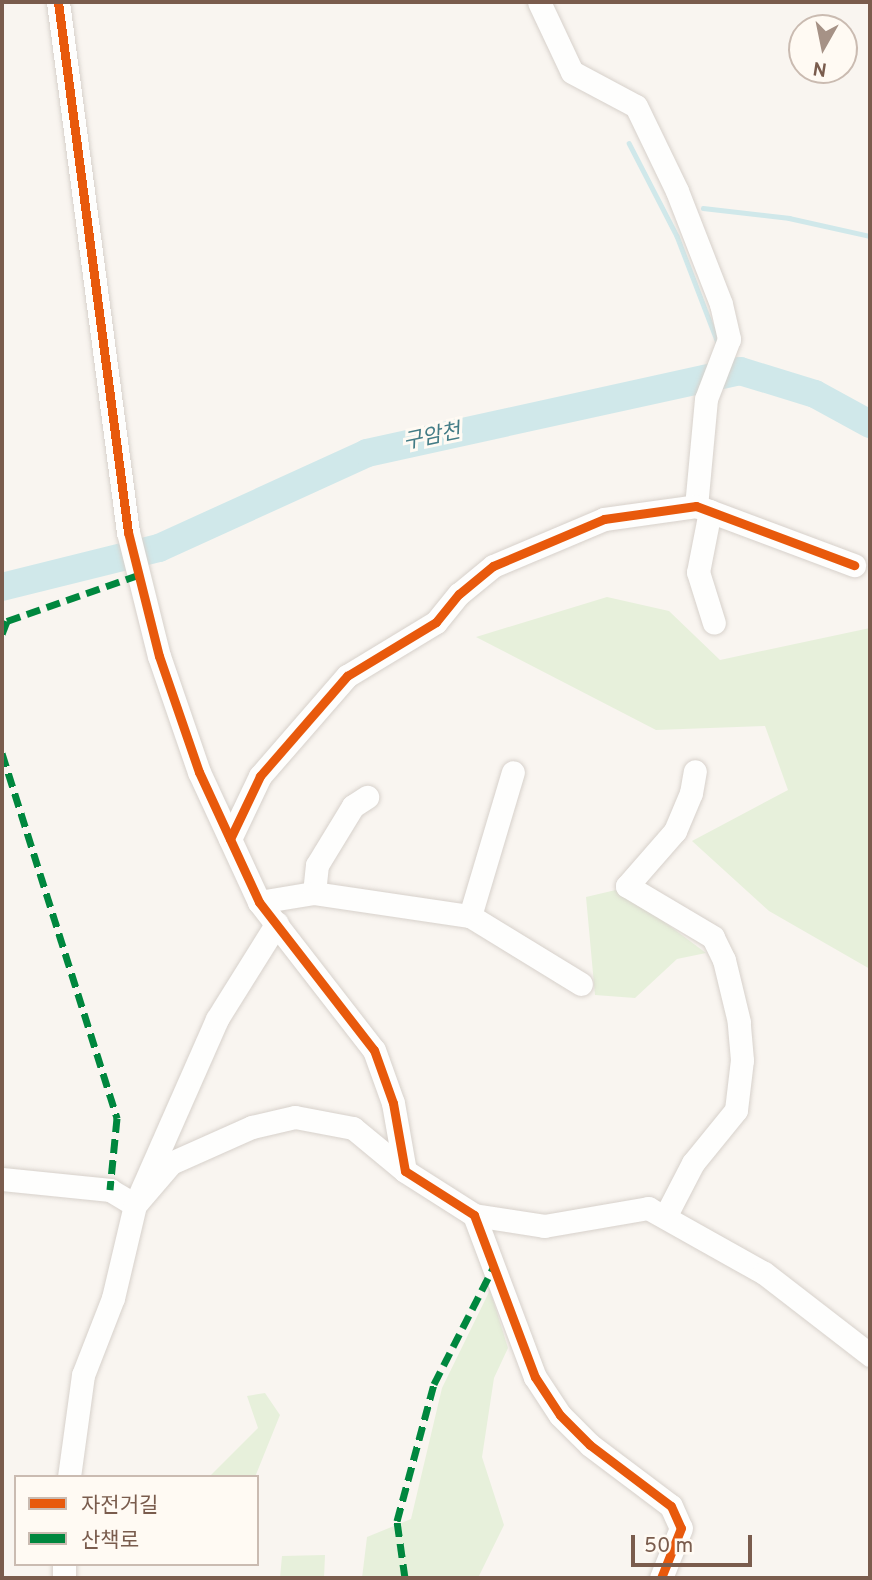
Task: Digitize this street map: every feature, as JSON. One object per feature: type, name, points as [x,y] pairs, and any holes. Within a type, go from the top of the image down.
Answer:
[{"type":"street","points":[[58,2],[128,532],[159,656],[199,772],[258,902],[374,1050],[393,1103],[405,1171]]},
{"type":"street","points":[[539,2],[572,72],[636,106],[677,191],[729,339],[710,389],[698,572],[714,623]]},
{"type":"street","points":[[230,839],[260,776],[347,676],[436,622],[459,594],[493,566],[604,519],[703,509],[855,565]]},
{"type":"street","points":[[666,1214],[693,1163],[736,1111],[742,1060],[739,1022],[724,960],[713,937],[627,886],[675,831],[691,793],[695,771]]},
{"type":"street","points":[[470,916],[513,772]]},
{"type":"street","points":[[314,893],[317,865],[353,806],[367,797]]},
{"type":"street","points":[[258,902],[314,893],[470,916],[582,984]]},
{"type":"street","points":[[69,1475],[86,1365],[113,1298],[135,1205],[217,1019],[277,923]]},
{"type":"street","points":[[135,1205],[171,1163],[252,1127],[295,1117],[353,1128],[405,1171],[474,1215],[544,1226],[648,1208],[666,1214],[764,1273],[870,1355]]},
{"type":"street","points":[[2,1179],[110,1190],[135,1205]]},
{"type":"street","points":[[474,1215],[535,1377],[560,1415],[590,1446],[671,1506],[681,1528],[661,1578]]},
{"type":"green space","points":[[607,597],[669,611],[720,660],[870,628],[870,969],[769,911],[692,841],[788,790],[765,726],[656,730],[476,637]]},
{"type":"green space","points":[[620,889],[706,953],[677,959],[635,998],[595,995],[586,897]]},
{"type":"green space","points":[[490,1290],[508,1348],[494,1378],[482,1457],[504,1525],[478,1578],[362,1578],[367,1537],[411,1519],[442,1388]]},
{"type":"green space","points":[[265,1393],[280,1415],[256,1475],[211,1475],[258,1428],[247,1396]]},
{"type":"green space","points":[[325,1555],[324,1578],[280,1578],[282,1556]]},
{"type":"waterway","points":[[629,143],[677,236],[718,343]]},
{"type":"waterway","points":[[703,208],[789,218],[870,236]]},
{"type":"waterway","name":"구암천","points":[[2,587],[159,548],[367,453],[740,371],[815,394],[870,424]]},
{"type":"marked path","points":[[2,634],[7,621],[138,575]]},
{"type":"marked path","points":[[2,753],[117,1118],[110,1190]]},
{"type":"marked path","points":[[405,1578],[397,1521],[434,1384],[493,1268]]},
{"type":"cycle path","points":[[58,2],[128,532],[159,656],[199,772],[259,902],[374,1050],[393,1103],[405,1171],[474,1215],[535,1377],[560,1415],[590,1445],[671,1506],[681,1528],[661,1578]]},
{"type":"cycle path","points":[[230,839],[260,776],[347,676],[436,622],[459,594],[493,566],[604,519],[696,506],[854,565]]}]
